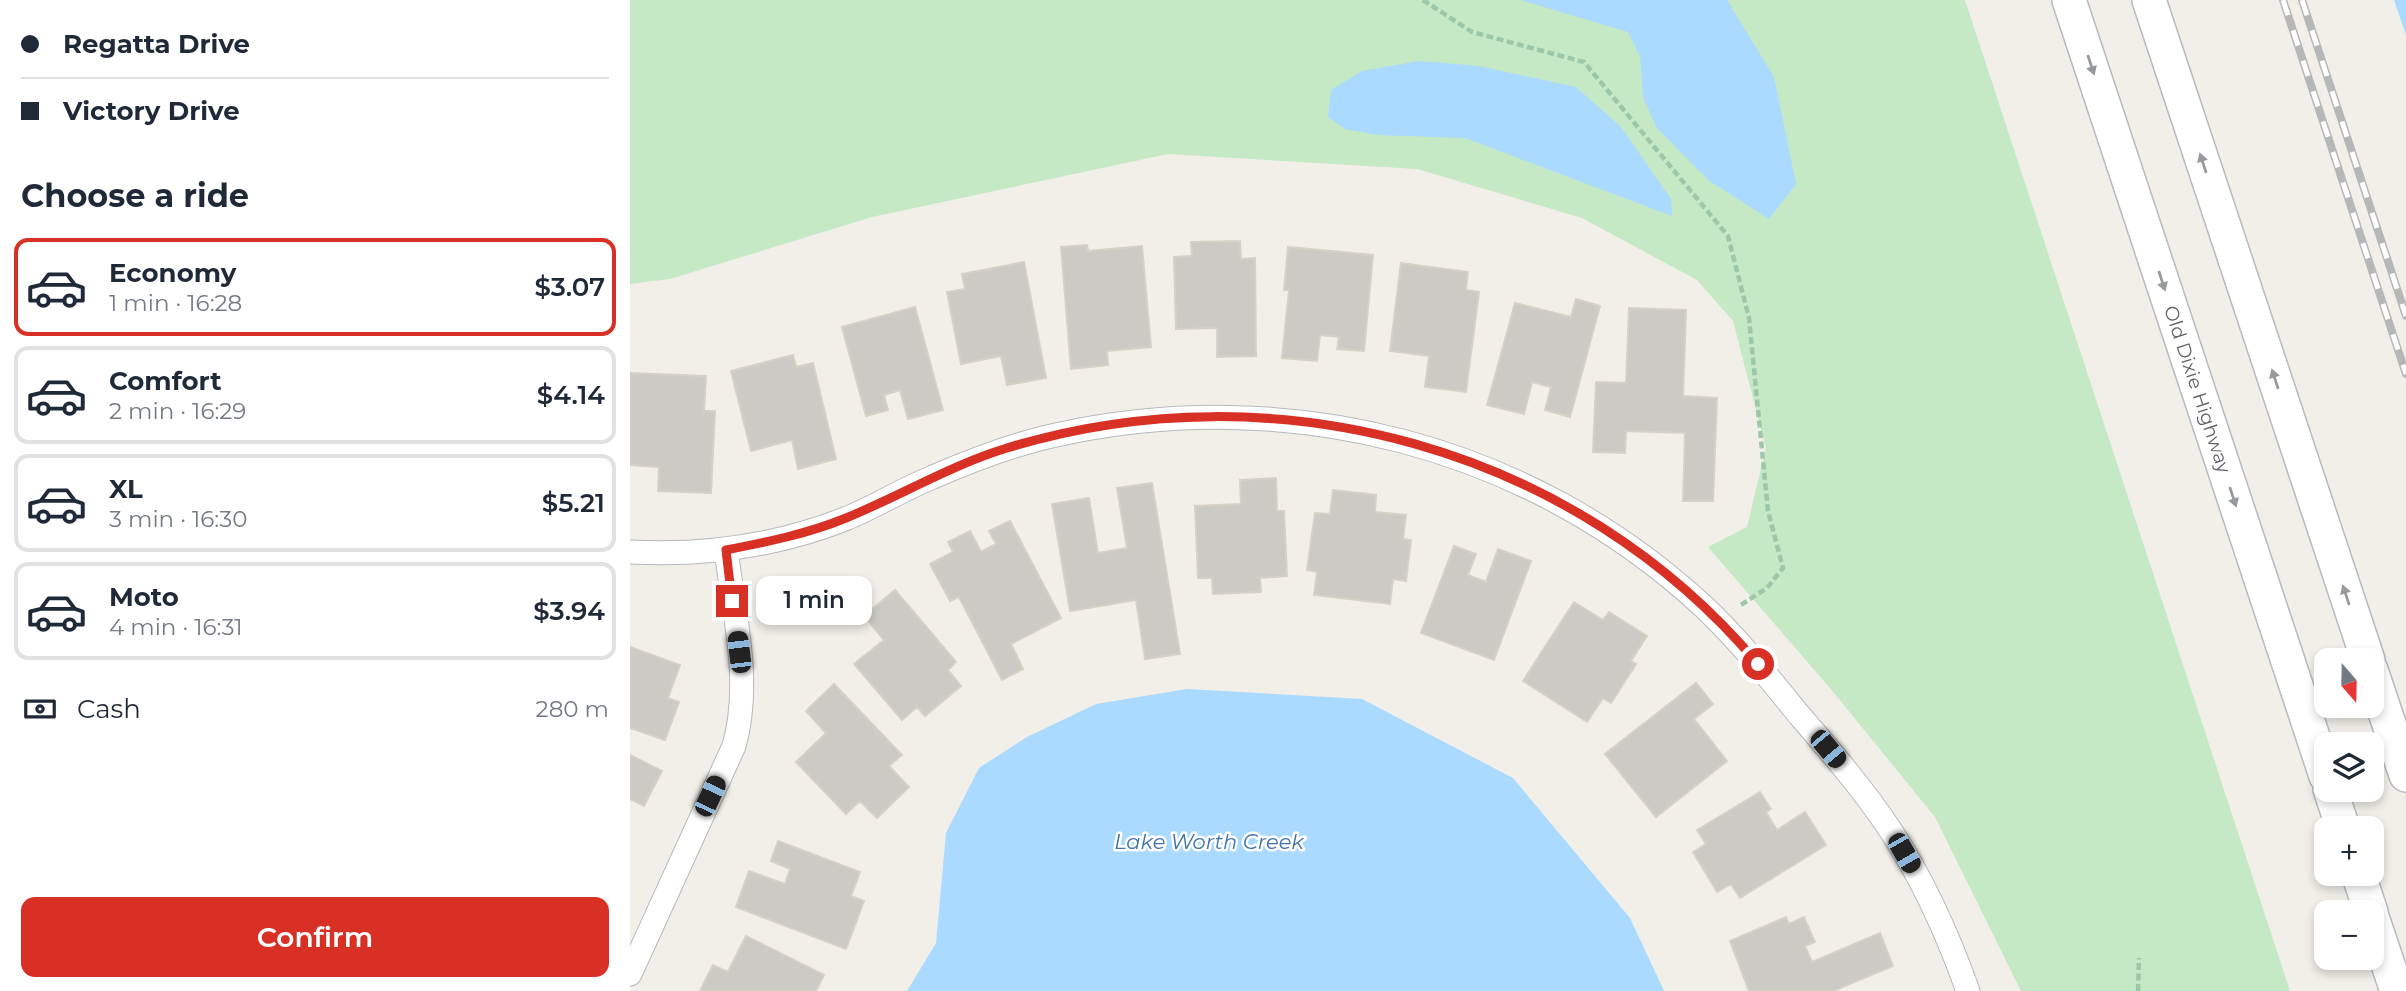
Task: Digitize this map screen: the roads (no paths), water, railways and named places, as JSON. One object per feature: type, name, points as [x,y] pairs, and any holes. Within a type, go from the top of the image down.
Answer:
[{"type":"main road","name":"Old Dixie Highway","points":[[2069,0],[2314,740]]},
{"type":"main road","points":[[2149,0],[2364,648]]},
{"type":"main road","points":[[2384,709],[2406,775]]},
{"type":"main road","points":[[2384,952],[2397,991]]},
{"type":"street","points":[[630,552],[726,550],[787,538],[846,518],[933,477],[1005,449],[1054,435],[1129,421],[1206,416],[1257,417],[1334,425],[1409,441],[1529,486],[1596,524],[1658,568],[1704,607],[1740,643],[1846,770],[1891,831],[1929,897],[1968,991]]},
{"type":"street","points":[[630,974],[734,746],[740,723],[742,678],[726,550]]},
{"type":"water","points":[[1521,0],[1727,0],[1774,77],[1796,184],[1769,219],[1708,180],[1656,127],[1643,97],[1640,56],[1628,32]]},
{"type":"water","points":[[2394,0],[2406,0],[2406,35]]},
{"type":"water","points":[[1419,61],[1479,66],[1576,87],[1621,127],[1671,199],[1672,216],[1465,138],[1378,135],[1345,129],[1328,117],[1331,90],[1362,71]]},
{"type":"water","name":"Lake Worth Creek","points":[[1187,689],[1362,699],[1513,778],[1630,918],[1664,991],[907,991],[936,943],[946,833],[979,768],[1027,737],[1096,704]]},
{"type":"railway","points":[[2283,0],[2406,374]]},
{"type":"railway","points":[[2302,0],[2406,316]]}]
